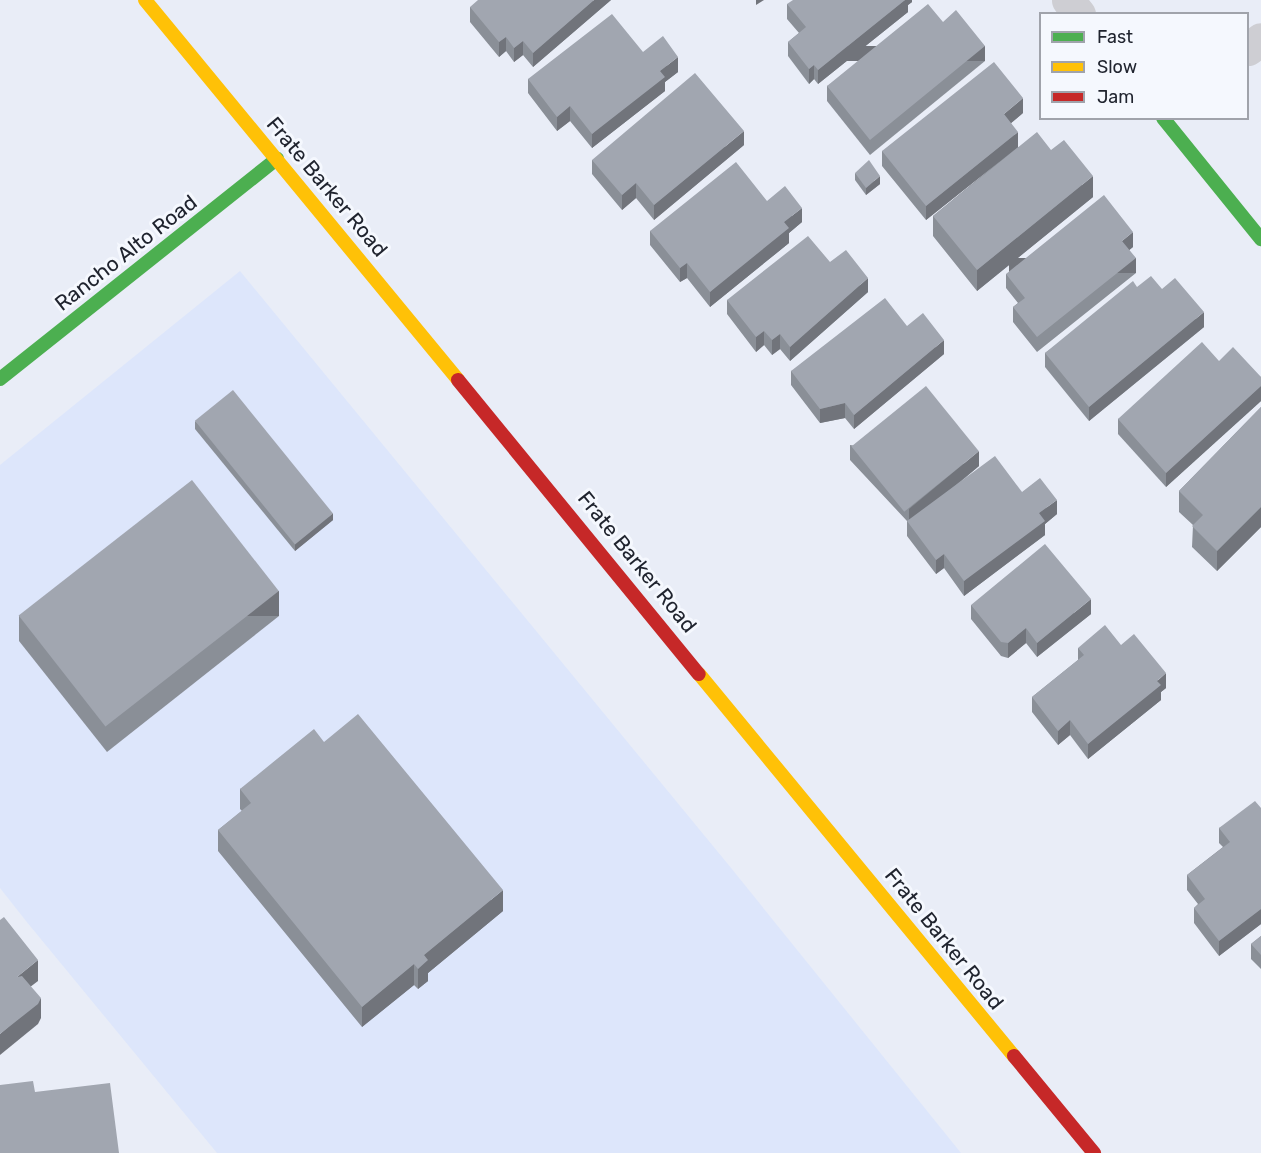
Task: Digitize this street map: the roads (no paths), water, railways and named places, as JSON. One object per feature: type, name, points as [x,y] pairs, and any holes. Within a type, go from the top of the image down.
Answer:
[{"type":"street","name":"Frate Barker Road","points":[[145,0],[1094,1153]]},
{"type":"street","points":[[1068,0],[1077,12]]},
{"type":"street","points":[[1249,48],[1261,39]]},
{"type":"street","points":[[1165,120],[1261,239]]},
{"type":"street","name":"Rancho Alto Road","points":[[0,379],[277,159]]}]
